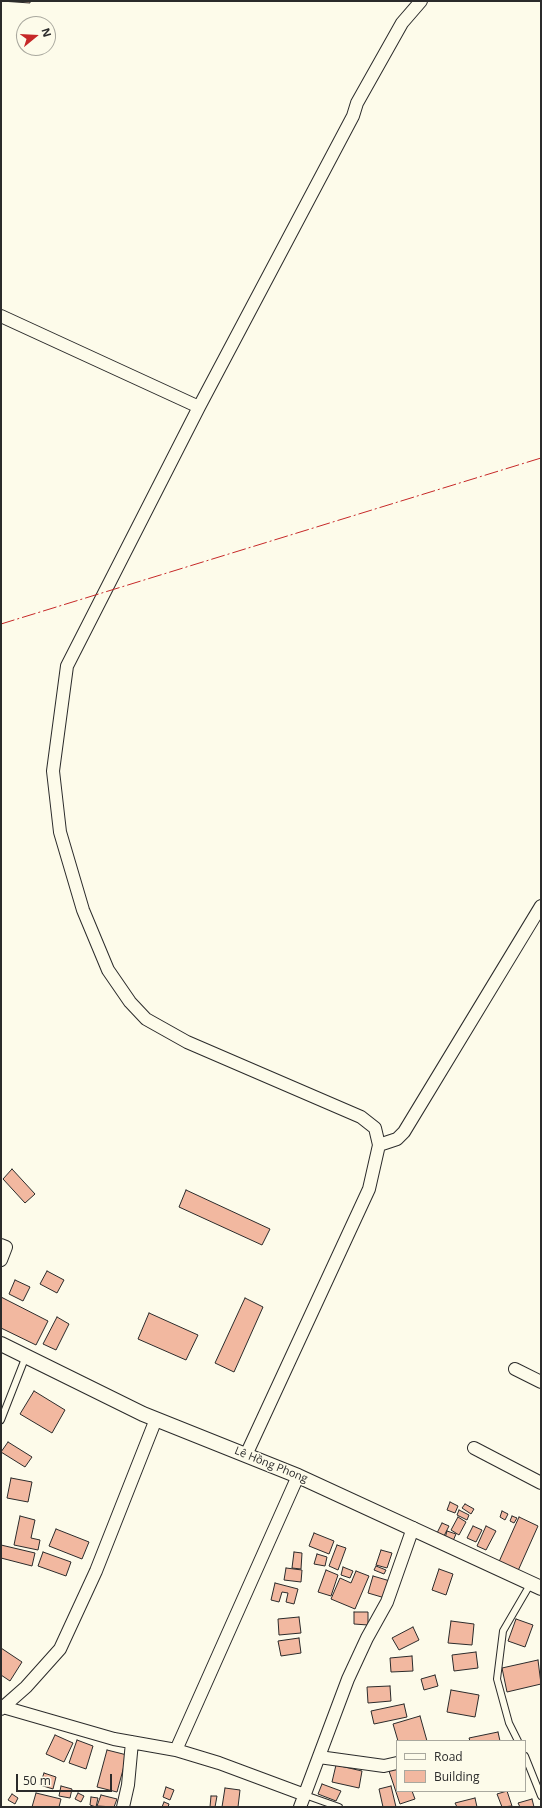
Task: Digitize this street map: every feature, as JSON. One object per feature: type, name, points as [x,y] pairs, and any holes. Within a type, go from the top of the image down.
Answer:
[{"type":"street","points":[[246,1455],[368,1189],[379,1145],[375,1128],[361,1117],[187,1042],[146,1019],[135,1008],[108,970],[83,910],[60,832],[54,771],[67,666],[199,407],[353,116],[357,103],[402,23],[421,1]]},
{"type":"street","points":[[1,316],[199,407]]},
{"type":"street","points":[[379,1145],[398,1139],[404,1132],[541,906]]},
{"type":"street","points":[[1,1245],[6,1247],[1,1260]]},
{"type":"street","name":"Lê Hồng Phong","points":[[1,1344],[156,1419],[298,1476],[536,1585]]},
{"type":"street","points":[[515,1369],[541,1382]]},
{"type":"street","points":[[2,1708],[26,1687],[60,1649],[96,1571],[156,1419]]},
{"type":"street","points":[[474,1448],[541,1483]]},
{"type":"street","points":[[176,1750],[298,1476]]},
{"type":"street","points":[[300,1807],[348,1679],[367,1638],[387,1602],[413,1528]]},
{"type":"street","points":[[2,1708],[114,1739],[176,1750],[219,1763],[304,1795]]},
{"type":"street","points":[[123,1807],[128,1785],[132,1742]]},
{"type":"street","points":[[319,1757],[384,1766],[396,1763]]},
{"type":"lane","points":[[1,1420],[26,1356]]},
{"type":"lane","points":[[518,1740],[509,1723],[497,1679],[503,1631],[536,1585]]},
{"type":"lane","points":[[526,1758],[541,1796]]},
{"type":"lane","points":[[304,1795],[339,1807]]},
{"type":"building","points":[[1,1],[30,1],[30,3]]},
{"type":"building","points":[[12,1169],[35,1194],[25,1203],[3,1179]]},
{"type":"building","points":[[186,1190],[270,1229],[262,1245],[179,1207]]},
{"type":"building","points":[[47,1271],[64,1280],[57,1293],[40,1284]]},
{"type":"building","points":[[15,1280],[30,1287],[23,1301],[9,1294]]},
{"type":"building","points":[[1,1297],[48,1321],[36,1345],[1,1328]]},
{"type":"building","points":[[245,1298],[263,1307],[234,1372],[215,1363]]},
{"type":"building","points":[[149,1313],[198,1335],[186,1360],[138,1339]]},
{"type":"building","points":[[57,1317],[69,1324],[56,1350],[43,1344]]},
{"type":"building","points":[[34,1391],[65,1410],[52,1433],[20,1414]]},
{"type":"building","points":[[8,1442],[32,1457],[25,1467],[1,1452]]},
{"type":"building","points":[[11,1478],[32,1482],[28,1502],[7,1498]]},
{"type":"building","points":[[450,1502],[458,1506],[455,1513],[447,1510]]},
{"type":"building","points":[[465,1504],[474,1509],[471,1514],[462,1508]]},
{"type":"building","points":[[459,1510],[469,1515],[467,1520],[457,1515]]},
{"type":"building","points":[[502,1511],[508,1514],[505,1520],[500,1517]]},
{"type":"building","points":[[20,1516],[35,1520],[31,1538],[40,1540],[38,1550],[14,1545]]},
{"type":"building","points":[[512,1516],[517,1518],[514,1523],[510,1521]]},
{"type":"building","points":[[458,1517],[466,1522],[459,1535],[451,1530]]},
{"type":"building","points":[[519,1517],[538,1526],[517,1573],[498,1564]]},
{"type":"building","points":[[442,1523],[449,1526],[444,1536],[437,1533]]},
{"type":"building","points":[[473,1526],[482,1530],[476,1542],[467,1538]]},
{"type":"building","points":[[486,1526],[496,1531],[486,1550],[477,1546]]},
{"type":"building","points":[[56,1529],[89,1542],[82,1559],[49,1546]]},
{"type":"building","points":[[447,1531],[456,1534],[453,1541],[445,1538]]},
{"type":"building","points":[[314,1533],[334,1541],[329,1554],[309,1546]]},
{"type":"building","points":[[1,1545],[35,1553],[32,1566],[1,1558]]},
{"type":"building","points":[[337,1545],[346,1548],[338,1570],[329,1566]]},
{"type":"building","points":[[381,1550],[392,1553],[387,1568],[376,1565]]},
{"type":"building","points":[[43,1552],[71,1562],[66,1576],[38,1566]]},
{"type":"building","points":[[294,1552],[302,1553],[301,1569],[292,1568]]},
{"type":"building","points":[[317,1554],[327,1557],[325,1566],[314,1564]]},
{"type":"building","points":[[376,1566],[386,1570],[384,1574],[374,1570]]},
{"type":"building","points":[[343,1567],[353,1571],[350,1578],[341,1575]]},
{"type":"building","points":[[286,1568],[302,1570],[301,1582],[284,1580]]},
{"type":"building","points":[[439,1569],[453,1574],[446,1595],[432,1590]]},
{"type":"building","points":[[326,1570],[338,1575],[331,1596],[318,1592]]},
{"type":"building","points":[[356,1571],[369,1576],[355,1609],[331,1599],[340,1578],[351,1583]]},
{"type":"building","points":[[373,1576],[390,1581],[385,1598],[368,1593]]},
{"type":"building","points":[[275,1583],[298,1589],[294,1604],[286,1602],[288,1593],[282,1592],[279,1602],[271,1600]]},
{"type":"building","points":[[354,1612],[368,1612],[368,1625],[354,1624]]},
{"type":"building","points":[[299,1617],[301,1633],[279,1635],[278,1619]]},
{"type":"building","points":[[516,1619],[533,1625],[525,1647],[508,1641]]},
{"type":"building","points":[[451,1621],[474,1624],[472,1645],[448,1643]]},
{"type":"building","points":[[413,1627],[419,1640],[399,1650],[392,1638]]},
{"type":"building","points":[[299,1638],[301,1653],[281,1656],[278,1641]]},
{"type":"building","points":[[1,1648],[22,1662],[10,1681],[1,1675]]},
{"type":"building","points":[[476,1652],[478,1668],[454,1671],[452,1655]]},
{"type":"building","points":[[412,1656],[413,1671],[391,1672],[390,1658]]},
{"type":"building","points":[[538,1660],[541,1684],[507,1692],[502,1668]]},
{"type":"building","points":[[435,1675],[438,1686],[424,1690],[421,1679]]},
{"type":"building","points":[[390,1686],[391,1701],[368,1703],[367,1687]]},
{"type":"building","points":[[451,1690],[479,1695],[475,1717],[447,1712]]},
{"type":"building","points":[[404,1704],[407,1717],[374,1724],[371,1711]]},
{"type":"building","points":[[420,1716],[427,1740],[398,1740],[393,1724]]},
{"type":"building","points":[[498,1732],[500,1740],[470,1740],[469,1738]]},
{"type":"building","points":[[55,1735],[73,1743],[64,1762],[46,1754]]},
{"type":"building","points":[[77,1740],[93,1746],[86,1769],[69,1763]]},
{"type":"building","points":[[107,1750],[127,1755],[117,1792],[97,1787]]},
{"type":"building","points":[[336,1765],[362,1771],[359,1788],[332,1782]]},
{"type":"building","points":[[396,1768],[396,1792],[389,1771]]},
{"type":"building","points":[[44,1773],[56,1777],[53,1789],[40,1785]]},
{"type":"building","points":[[322,1784],[341,1791],[336,1801],[318,1794]]},
{"type":"building","points":[[61,1786],[72,1789],[70,1798],[59,1796]]},
{"type":"building","points":[[391,1786],[396,1807],[383,1807],[379,1789]]},
{"type":"building","points":[[166,1787],[174,1790],[170,1800],[163,1797]]},
{"type":"building","points":[[225,1788],[240,1790],[238,1807],[222,1807]]},
{"type":"building","points":[[396,1792],[412,1792],[415,1799],[400,1804]]},
{"type":"building","points":[[507,1792],[512,1806],[502,1807],[497,1794]]},
{"type":"building","points":[[36,1793],[61,1799],[59,1807],[32,1807]]},
{"type":"building","points":[[78,1793],[84,1796],[81,1802],[75,1799]]},
{"type":"building","points":[[12,1794],[18,1798],[15,1804],[8,1800]]},
{"type":"building","points":[[101,1795],[117,1799],[114,1807],[97,1806]]},
{"type":"building","points":[[211,1796],[217,1796],[215,1807],[210,1807]]},
{"type":"building","points":[[91,1797],[98,1798],[96,1807],[90,1805]]},
{"type":"building","points":[[475,1798],[477,1807],[457,1807],[455,1803]]},
{"type":"building","points":[[532,1799],[534,1807],[520,1807],[518,1803]]},
{"type":"building","points":[[164,1802],[169,1804],[168,1807],[162,1807]]},
{"type":"power","points":[[1,624],[541,458]]}]
